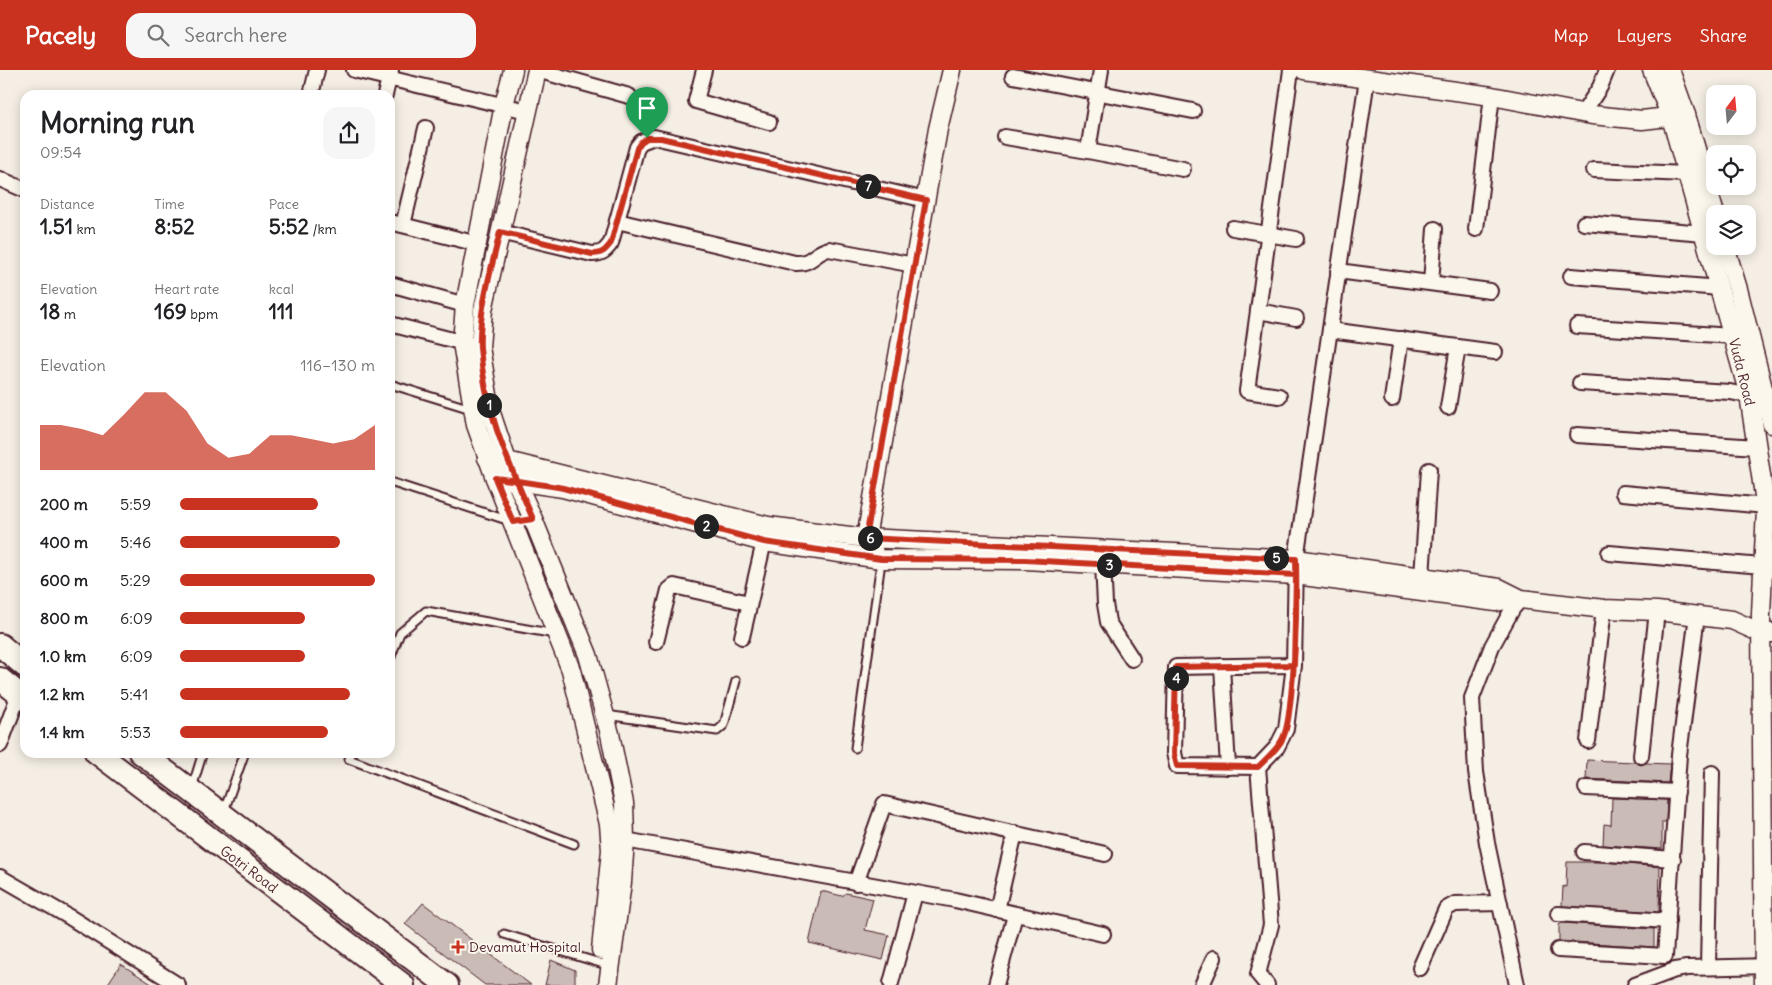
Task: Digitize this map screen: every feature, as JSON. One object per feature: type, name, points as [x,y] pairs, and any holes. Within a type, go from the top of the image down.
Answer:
[{"type":"main road","points":[[0,646],[20,662]]},
{"type":"main road","points":[[0,679],[20,691]]},
{"type":"main road","name":"Gotri Road","points":[[104,758],[402,984]]},
{"type":"main road","name":"Gotri Road","points":[[148,758],[447,985]]},
{"type":"main road","points":[[402,984],[416,961]]},
{"type":"street","points":[[312,90],[317,70]]},
{"type":"street","points":[[354,70],[390,74],[527,111]]},
{"type":"street","points":[[513,70],[504,105],[466,305],[462,343],[472,409],[488,458],[577,688],[610,831],[611,850],[605,965],[608,985]]},
{"type":"street","points":[[597,985],[605,965],[622,882],[625,840],[624,803],[605,715],[588,655],[533,519],[507,461],[491,413],[480,347],[483,310],[537,70],[629,96]]},
{"type":"street","points":[[704,70],[696,101],[769,122]]},
{"type":"street","points":[[872,538],[914,265],[938,129],[952,70]]},
{"type":"street","points":[[1088,151],[1101,70]]},
{"type":"street","points":[[1279,396],[1247,391],[1291,70]]},
{"type":"street","points":[[1304,70],[1492,96],[1576,111],[1642,120],[1678,116]]},
{"type":"street","points":[[1576,111],[1600,87],[1607,70]]},
{"type":"street","name":"Vuda Road","points":[[1652,70],[1678,116],[1712,205]]},
{"type":"street","name":"Vuda Road","points":[[1670,70],[1686,174],[1749,395],[1766,506],[1762,566],[1766,614],[1768,966],[1764,985]]},
{"type":"street","points":[[386,90],[390,74]]},
{"type":"street","points":[[1013,76],[1193,110]]},
{"type":"street","points":[[1267,985],[1258,974],[1271,925],[1258,767],[1277,747],[1286,729],[1294,665],[1296,567],[1367,79]]},
{"type":"street","points":[[1476,229],[1492,96]]},
{"type":"street","points":[[426,128],[397,224],[478,244]]},
{"type":"street","points":[[500,232],[592,254],[600,254],[611,243],[637,148],[641,142],[654,137],[926,200]]},
{"type":"street","points":[[1005,137],[1183,168]]},
{"type":"street","points":[[1594,170],[1686,174]]},
{"type":"street","points":[[0,179],[20,188]]},
{"type":"street","points":[[617,221],[795,263],[807,262],[819,253],[829,249],[914,265]]},
{"type":"street","points":[[1584,223],[1704,233]]},
{"type":"street","points":[[1233,228],[1296,239]]},
{"type":"street","points":[[1431,283],[1435,230]]},
{"type":"street","name":"Vuda Road","points":[[1728,255],[1769,401],[1772,424]]},
{"type":"street","points":[[1338,271],[1490,291]]},
{"type":"street","points":[[1571,276],[1720,288]]},
{"type":"street","points":[[395,285],[466,305]]},
{"type":"street","points":[[1258,311],[1296,318]]},
{"type":"street","points":[[395,325],[480,347]]},
{"type":"street","points":[[1577,326],[1733,336]]},
{"type":"street","points":[[1330,330],[1495,352]]},
{"type":"street","points":[[1392,399],[1401,339]]},
{"type":"street","points":[[1448,407],[1458,347]]},
{"type":"street","points":[[1580,383],[1730,392],[1769,401]]},
{"type":"street","points":[[1576,435],[1757,447]]},
{"type":"street","points":[[488,458],[507,461],[766,534],[872,538],[1422,577],[1499,588],[1526,600]]},
{"type":"street","points":[[1422,577],[1429,470]]},
{"type":"street","points":[[495,478],[563,488],[881,559],[1025,560],[1103,564],[1296,567],[1496,602],[1526,600],[1604,609],[1657,610],[1732,620],[1766,633]]},
{"type":"street","points":[[1623,493],[1766,506]]},
{"type":"street","points":[[742,637],[766,534]]},
{"type":"street","points":[[1609,553],[1762,566]]},
{"type":"street","points":[[1103,564],[1108,622],[1132,659]]},
{"type":"street","points":[[656,642],[669,590],[674,586],[749,604]]},
{"type":"street","points":[[1517,985],[1476,772],[1472,698],[1492,646],[1513,608],[1526,600]]},
{"type":"street","points":[[1588,741],[1604,609]]},
{"type":"street","points":[[1641,756],[1657,610]]},
{"type":"street","points":[[1732,620],[1766,614]]},
{"type":"street","points":[[1558,950],[1665,956],[1680,755],[1696,615]]},
{"type":"street","points":[[1258,767],[1177,766],[1174,754],[1176,667],[1294,665]]},
{"type":"street","points":[[1222,666],[1228,766]]},
{"type":"street","points":[[0,745],[20,700]]},
{"type":"street","points":[[1708,967],[1712,773]]},
{"type":"street","points":[[1586,788],[1677,792]]},
{"type":"street","points":[[856,882],[884,804],[1105,854]]},
{"type":"street","points":[[998,910],[1015,833]]},
{"type":"street","points":[[625,840],[915,893],[1103,934]]},
{"type":"street","points":[[1584,852],[1673,859]]},
{"type":"street","points":[[0,877],[71,918],[178,985]]},
{"type":"street","points":[[891,983],[915,893]]},
{"type":"street","points":[[1420,968],[1446,909],[1455,904],[1500,903]]},
{"type":"street","points":[[1558,914],[1668,921]]},
{"type":"street","points":[[996,985],[1015,915]]},
{"type":"street","points":[[1202,985],[1214,958]]},
{"type":"street","points":[[1634,985],[1674,970],[1708,967],[1768,966]]},
{"type":"lane","points":[[395,386],[472,409]]},
{"type":"lane","points":[[395,484],[513,522],[533,519]]},
{"type":"lane","points":[[855,748],[881,559],[872,538]]},
{"type":"lane","points":[[395,646],[400,633],[426,611],[558,635]]},
{"type":"lane","points":[[605,715],[718,732],[724,725],[736,681]]},
{"type":"lane","points":[[191,791],[201,758]]},
{"type":"lane","points":[[223,814],[243,758]]},
{"type":"lane","points":[[349,758],[574,844]]},
{"type":"lane","points":[[504,934],[605,965]]},
{"type":"building","points":[[1587,760],[1635,762],[1641,765],[1646,763],[1670,764],[1668,783],[1586,779]]},
{"type":"building","points":[[1612,798],[1667,800],[1666,822],[1662,822],[1662,849],[1603,845],[1604,824],[1611,825]]},
{"type":"building","points":[[1567,862],[1603,862],[1660,867],[1659,912],[1562,906],[1563,886],[1566,887]]},
{"type":"building","points":[[821,891],[842,896],[846,893],[873,899],[865,930],[889,935],[883,960],[809,943]]},
{"type":"building","points":[[423,903],[531,985],[485,985],[405,924]]},
{"type":"building","points":[[1562,923],[1654,929],[1654,947],[1559,941],[1559,925]]},
{"type":"building","points":[[551,960],[575,970],[575,985],[545,985]]},
{"type":"building","points":[[121,964],[153,985],[107,985]]},
{"type":"place","name":"Devamut Hospital","points":[[458,947]]},
{"type":"route","points":[[647,138],[637,148],[611,243],[600,254],[592,254],[500,232],[483,310],[480,347],[491,413],[507,461],[517,481],[533,519],[513,522],[495,478],[517,481],[546,485],[563,488],[764,542],[881,559],[1025,560],[1296,575],[1294,665],[1176,667],[1174,754],[1177,766],[1258,767],[1277,747],[1286,729],[1294,665],[1295,620],[1296,575],[1296,559],[866,538],[926,200],[661,138],[647,138]]}]
